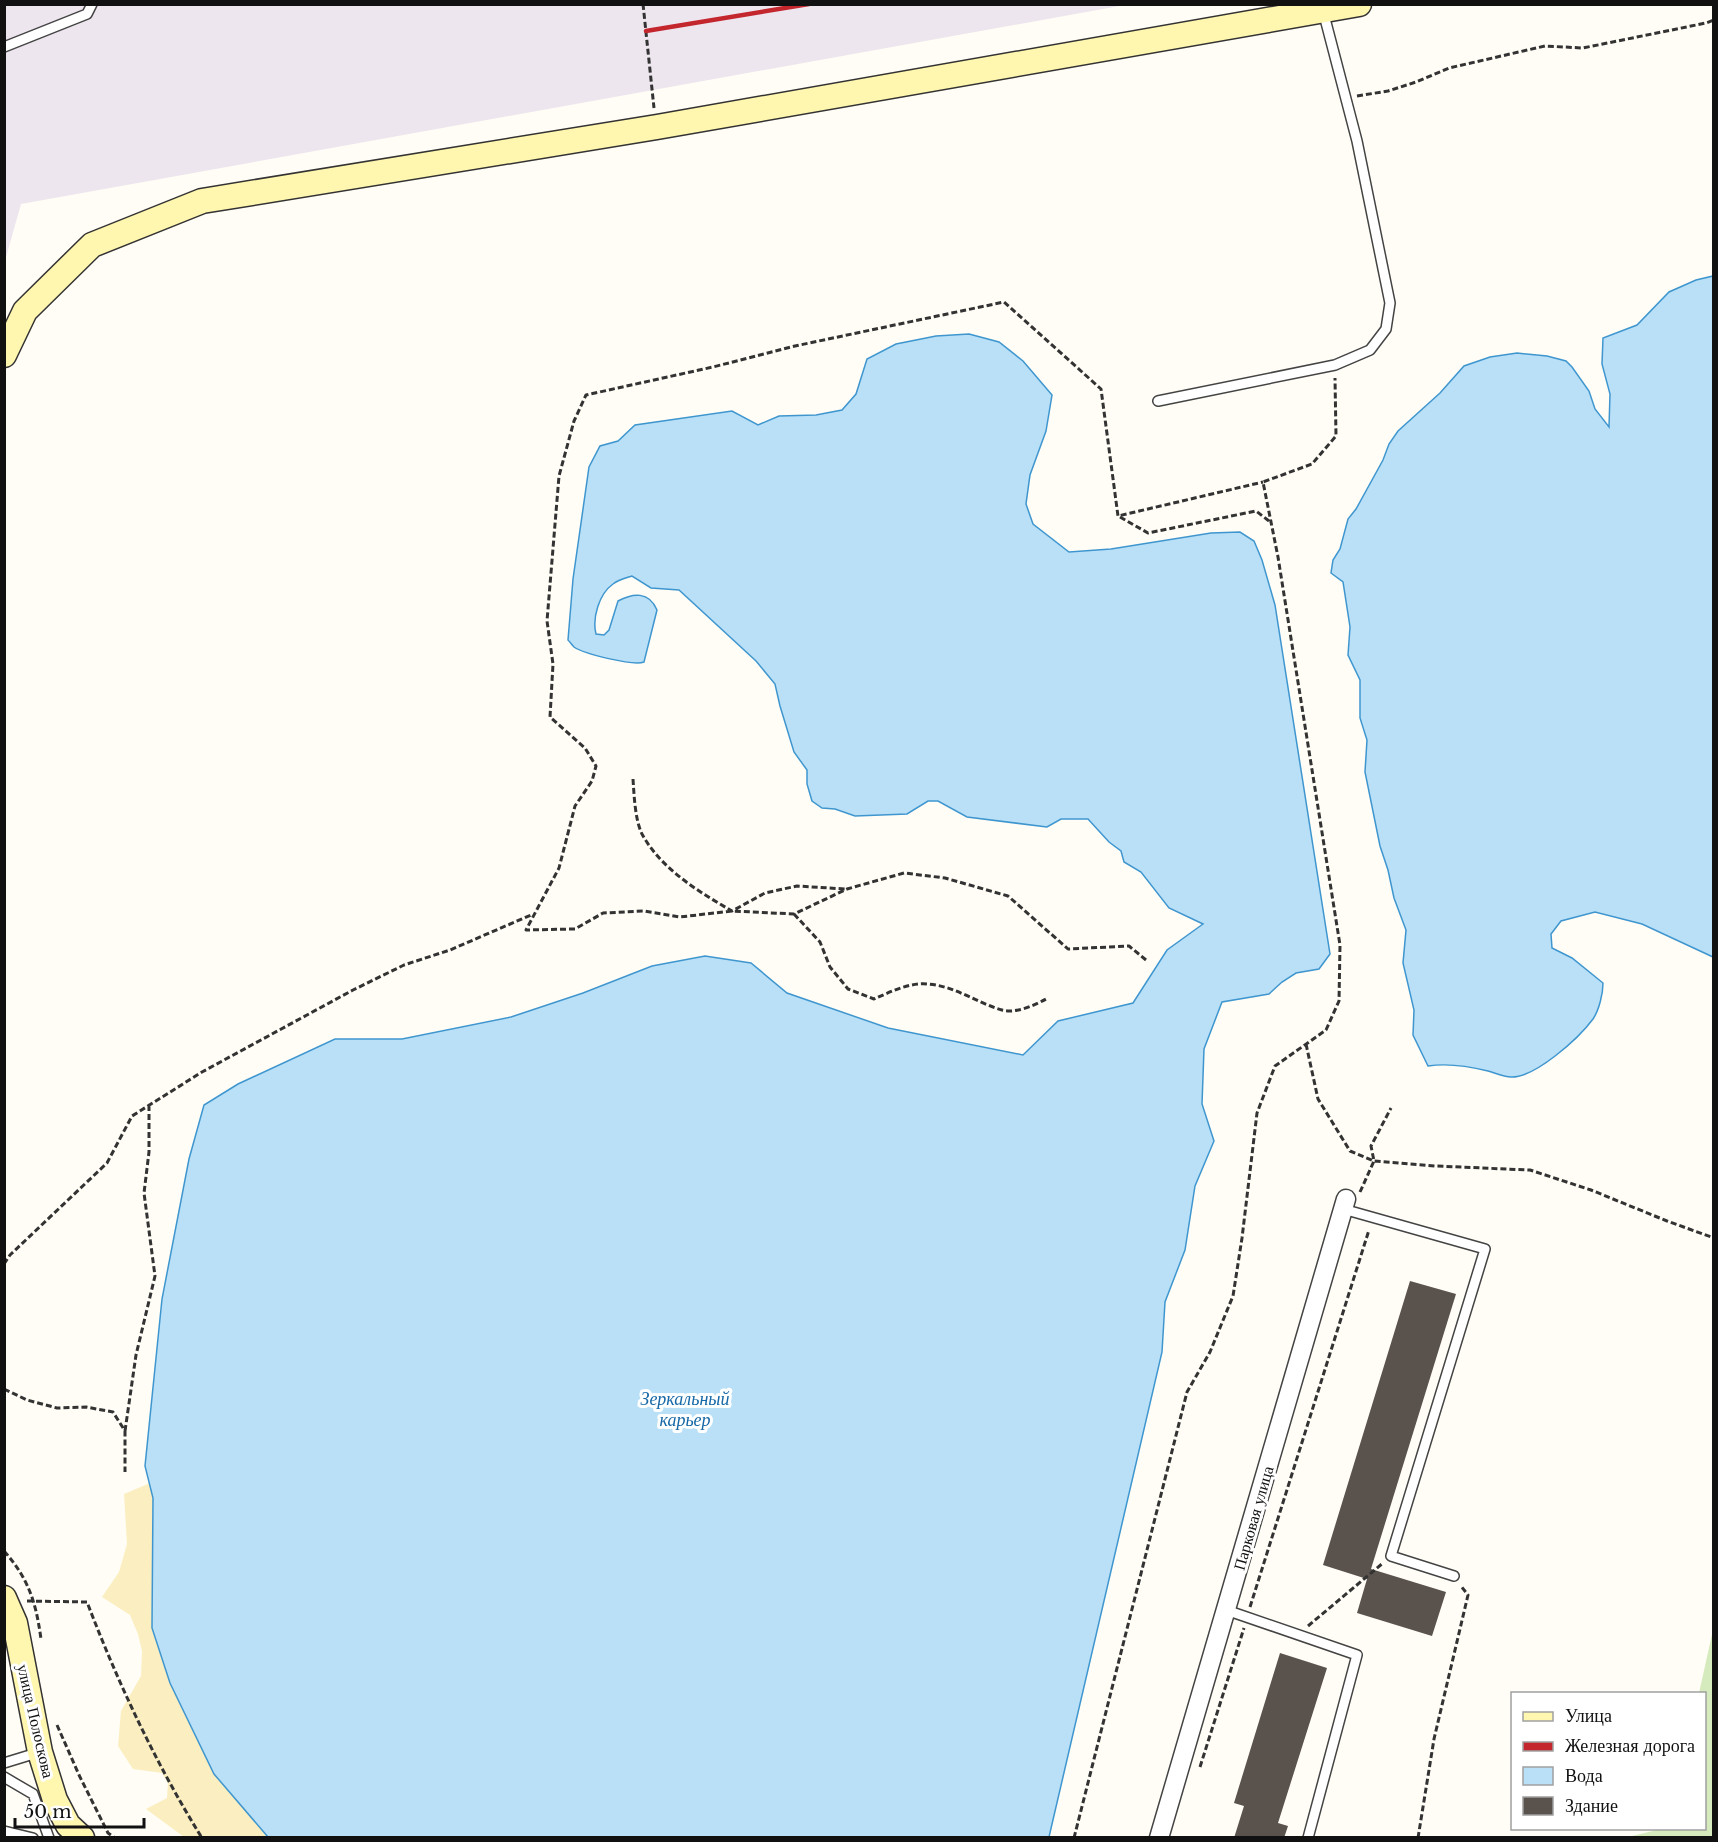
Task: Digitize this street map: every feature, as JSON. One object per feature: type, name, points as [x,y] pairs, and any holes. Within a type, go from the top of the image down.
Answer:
[{"type":"street","points":[[4,356],[25,311],[92,245],[202,201],[657,127],[1359,4]]},
{"type":"street","name":"Парковая улица","points":[[1159,1838],[1345,1204]]},
{"type":"street","name":"улица Полоскова","points":[[5,1599],[15,1623],[40,1752],[65,1833]]},
{"type":"lane","points":[[4,47],[87,14],[92,4]]},
{"type":"lane","points":[[1158,401],[1335,365],[1370,350],[1386,329],[1390,303],[1357,141],[1323,11]]},
{"type":"lane","points":[[1345,1204],[1373,1217],[1485,1248],[1391,1556],[1454,1576]]},
{"type":"lane","points":[[1226,1610],[1357,1655],[1308,1838]]},
{"type":"lane","points":[[4,1763],[40,1752]]},
{"type":"lane","points":[[4,1777],[33,1794],[65,1833]]},
{"type":"lane","points":[[4,1831],[33,1838]]},
{"type":"path","points":[[644,4],[657,127]]},
{"type":"path","points":[[1346,97],[1388,91],[1449,68],[1545,46],[1583,48],[1713,20]]},
{"type":"path","points":[[1118,516],[1101,388],[1004,302],[795,346],[586,395],[574,421],[559,476],[547,621],[554,664],[550,717],[585,748],[596,766],[592,781],[575,806],[559,868],[526,930],[575,929],[603,913],[644,911],[680,917],[732,911],[794,914],[847,889],[904,873],[945,878],[1008,896],[1068,949],[1129,946],[1146,960]]},
{"type":"path","points":[[1118,516],[1263,482],[1312,464],[1336,436],[1335,365]]},
{"type":"path","points":[[1074,1838],[1187,1392],[1210,1352],[1233,1296],[1257,1113],[1275,1066],[1326,1030],[1339,1002],[1340,945],[1263,482]]},
{"type":"path","points":[[1118,516],[1148,533],[1256,511],[1270,521]]},
{"type":"path","points":[[633,779],[642,833],[664,863],[702,894],[732,911]]},
{"type":"path","points":[[732,911],[765,893],[797,886],[847,889]]},
{"type":"path","points":[[4,1264],[10,1255],[107,1163],[132,1116],[202,1072],[353,990],[404,965],[450,950],[533,914]]},
{"type":"path","points":[[794,914],[820,942],[830,967],[848,989],[874,999],[894,989],[926,983],[965,993],[1004,1011],[1033,1006],[1046,999]]},
{"type":"path","points":[[1306,1044],[1318,1099],[1350,1151],[1374,1161],[1530,1170],[1591,1190],[1713,1238]]},
{"type":"path","points":[[125,1472],[124,1431],[136,1355],[155,1276],[144,1193],[149,1152],[149,1105]]},
{"type":"path","points":[[1345,1204],[1359,1195],[1374,1161],[1371,1146],[1391,1108]]},
{"type":"path","points":[[1197,1776],[1373,1217]]},
{"type":"path","points":[[4,1389],[27,1400],[57,1408],[86,1407],[114,1412],[124,1431]]},
{"type":"path","points":[[4,1551],[16,1564],[31,1589],[41,1643]]},
{"type":"path","points":[[1298,1635],[1391,1556]]},
{"type":"path","points":[[1418,1838],[1434,1739],[1468,1595],[1454,1576]]},
{"type":"path","points":[[5,1599],[87,1602],[108,1657],[176,1796],[202,1838]]},
{"type":"path","points":[[55,1715],[79,1775],[108,1833],[115,1838]]},
{"type":"shaded area","points":[[5,5],[1125,5],[21,204],[5,261]]},
{"type":"green space","points":[[1713,1630],[1713,1837],[1628,1837],[1657,1830],[1706,1830],[1706,1692],[1699,1692]]},
{"type":"sand","points":[[150,1483],[153,1498],[152,1628],[170,1683],[214,1774],[268,1837],[184,1837],[146,1809],[167,1798],[168,1783],[162,1773],[133,1769],[118,1746],[121,1711],[141,1676],[142,1651],[130,1615],[102,1597],[119,1572],[127,1544],[124,1494]]},
{"type":"water","points":[[1713,276],[1713,957],[1642,924],[1595,912],[1561,921],[1551,934],[1552,948],[1572,958],[1603,983],[1597,1011],[1586,1027],[1556,1056],[1521,1076],[1508,1077],[1458,1066],[1428,1066],[1413,1035],[1414,1010],[1403,963],[1406,930],[1394,898],[1380,846],[1365,772],[1367,740],[1360,718],[1360,680],[1348,655],[1350,627],[1343,582],[1331,573],[1333,560],[1340,549],[1348,519],[1383,460],[1389,444],[1398,431],[1440,393],[1464,366],[1490,357],[1517,353],[1547,356],[1566,361],[1589,391],[1595,409],[1609,427],[1610,394],[1602,364],[1603,338],[1637,325],[1669,292],[1696,280]]},
{"type":"water","name":"Зеркальный карьер","points":[[969,334],[999,342],[1023,361],[1052,395],[1046,431],[1030,475],[1026,504],[1033,524],[1069,552],[1111,549],[1211,533],[1240,532],[1254,541],[1275,605],[1330,954],[1319,969],[1296,973],[1269,994],[1222,1002],[1204,1049],[1202,1104],[1214,1141],[1195,1186],[1185,1250],[1165,1302],[1162,1352],[1049,1837],[268,1837],[214,1774],[170,1683],[152,1628],[153,1498],[145,1466],[162,1299],[189,1159],[204,1105],[238,1084],[335,1039],[402,1039],[511,1017],[583,993],[652,966],[705,956],[751,963],[787,993],[888,1028],[1023,1055],[1058,1021],[1133,1003],[1167,950],[1203,924],[1169,908],[1141,872],[1124,862],[1121,851],[1109,842],[1088,819],[1061,819],[1047,827],[967,817],[938,801],[928,801],[907,814],[855,816],[835,809],[822,808],[812,801],[807,784],[807,770],[794,752],[775,684],[756,661],[679,590],[651,588],[632,576],[613,584],[600,600],[595,628],[596,634],[604,635],[609,630],[618,601],[629,596],[640,595],[650,599],[654,604],[657,610],[644,662],[620,661],[598,656],[579,650],[568,640],[573,579],[589,467],[600,446],[618,441],[635,425],[732,411],[758,425],[779,416],[816,415],[842,410],[856,394],[867,359],[896,344],[936,336]]},
{"type":"building","points":[[1410,1281],[1456,1294],[1371,1569],[1446,1592],[1432,1636],[1357,1613],[1367,1579],[1323,1565]]},
{"type":"building","points":[[1280,1653],[1327,1668],[1278,1823],[1288,1826],[1284,1838],[1234,1838],[1244,1806],[1234,1803]]},
{"type":"railway","points":[[646,31],[809,4]]}]
